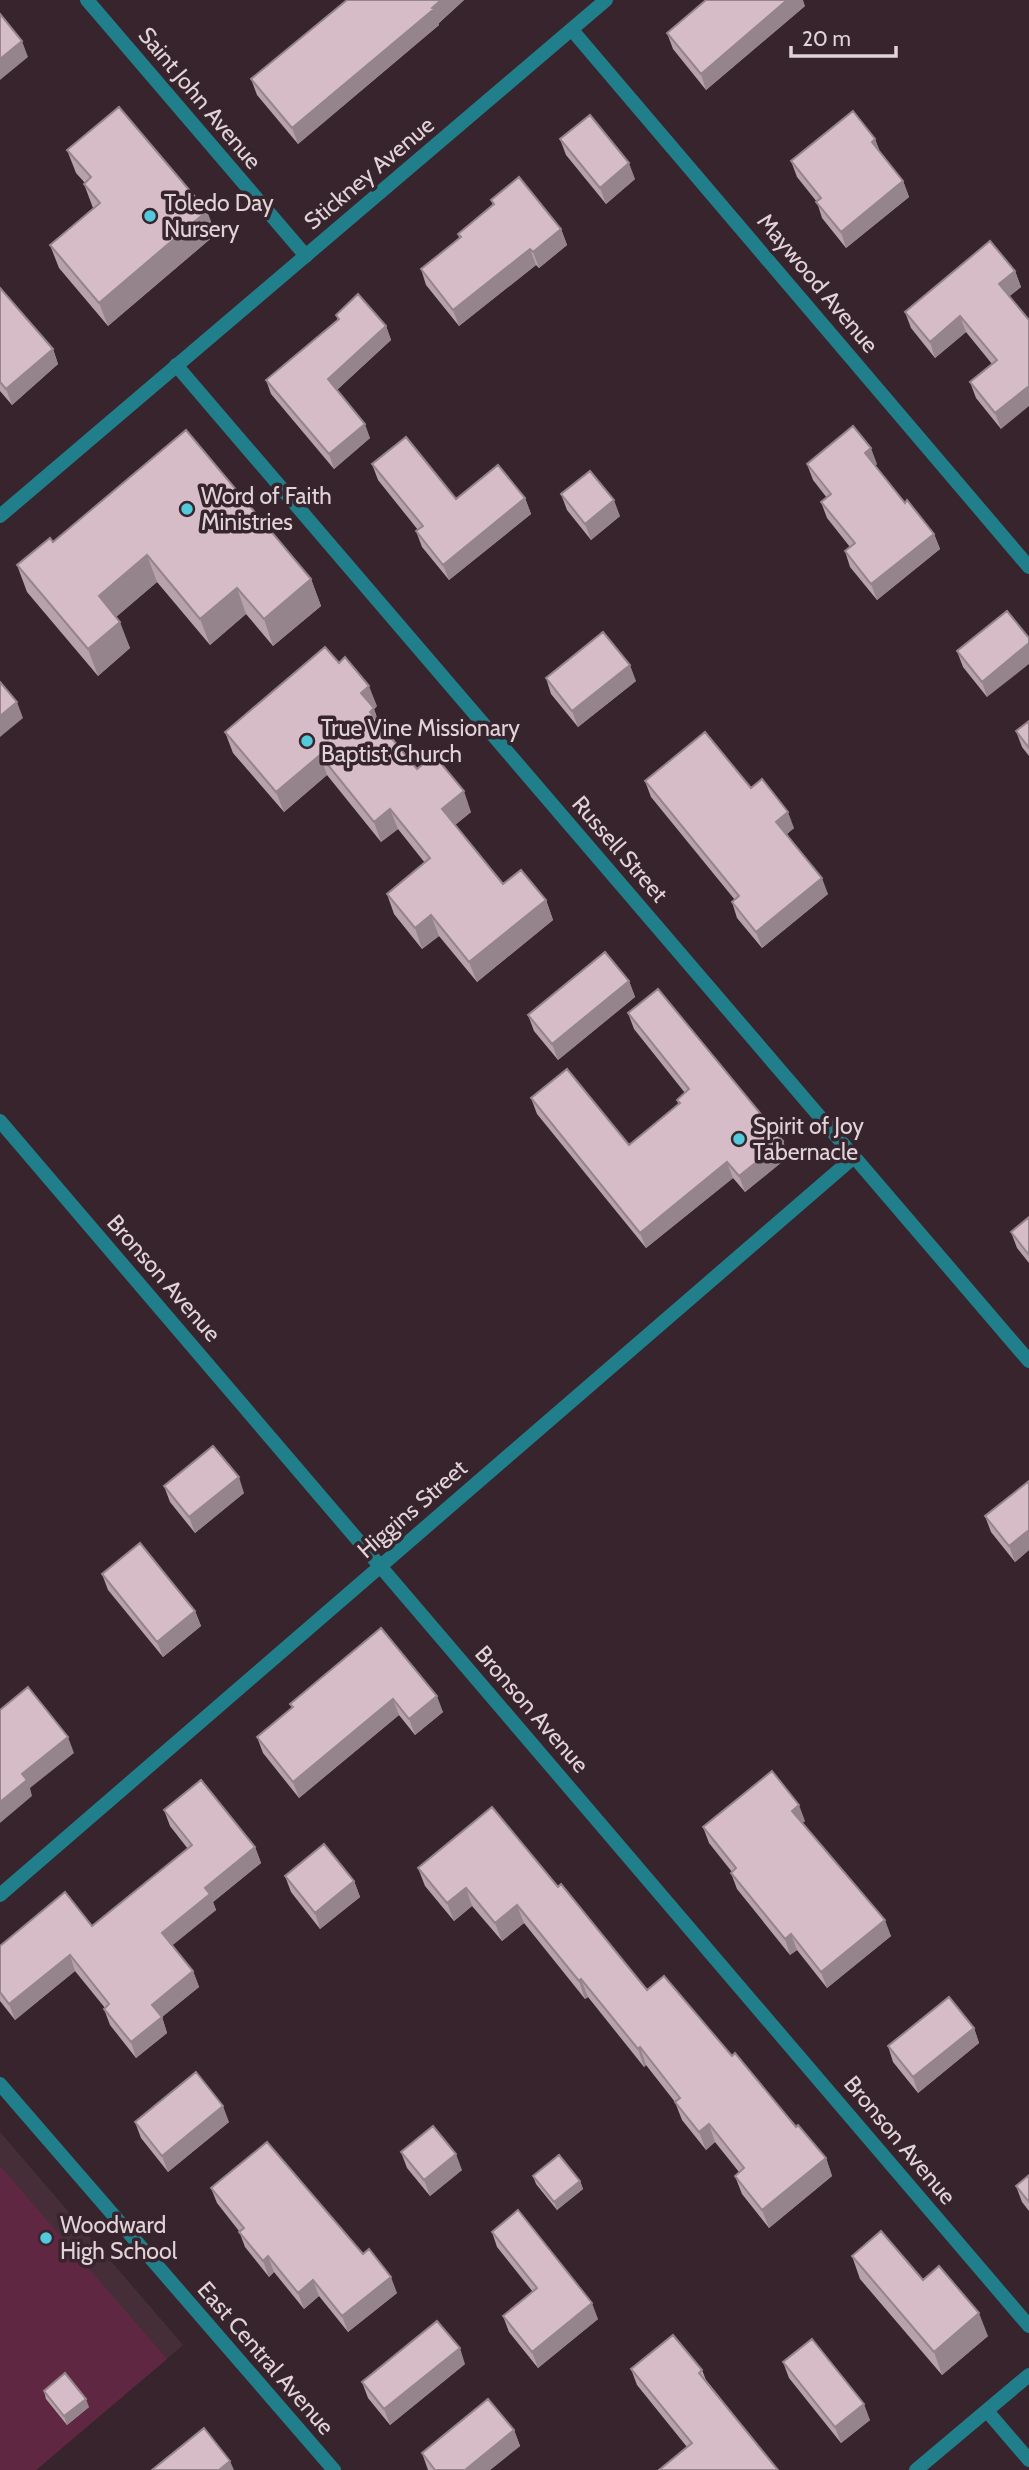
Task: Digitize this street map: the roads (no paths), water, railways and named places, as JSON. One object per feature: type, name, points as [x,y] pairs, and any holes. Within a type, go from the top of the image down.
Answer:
[{"type":"street","name":"Saint John Avenue","points":[[87,0],[306,256]]},
{"type":"street","name":"Stickney Avenue","points":[[0,516],[606,0]]},
{"type":"street","name":"Maywood Avenue","points":[[572,30],[1029,566]]},
{"type":"street","name":"Russell Street","points":[[176,365],[1029,1361]]},
{"type":"street","name":"Bronson Avenue","points":[[0,1121],[1029,2326]]},
{"type":"street","name":"Higgins Street","points":[[0,1895],[854,1157]]},
{"type":"street","name":"East Central Avenue","points":[[0,2084],[334,2470]]},
{"type":"street","points":[[916,2470],[1029,2375]]},
{"type":"street","points":[[987,2411],[1029,2460]]},
{"type":"place","name":"Toledo Day Nursery","points":[[150,216]]},
{"type":"place","name":"Word of Faith Ministries","points":[[187,509]]},
{"type":"place","name":"True Vine Missionary Baptist Church","points":[[307,741]]},
{"type":"place","name":"Spirit of Joy Tabernacle","points":[[739,1139]]},
{"type":"place","name":"Woodward High School","points":[[46,2238]]}]
